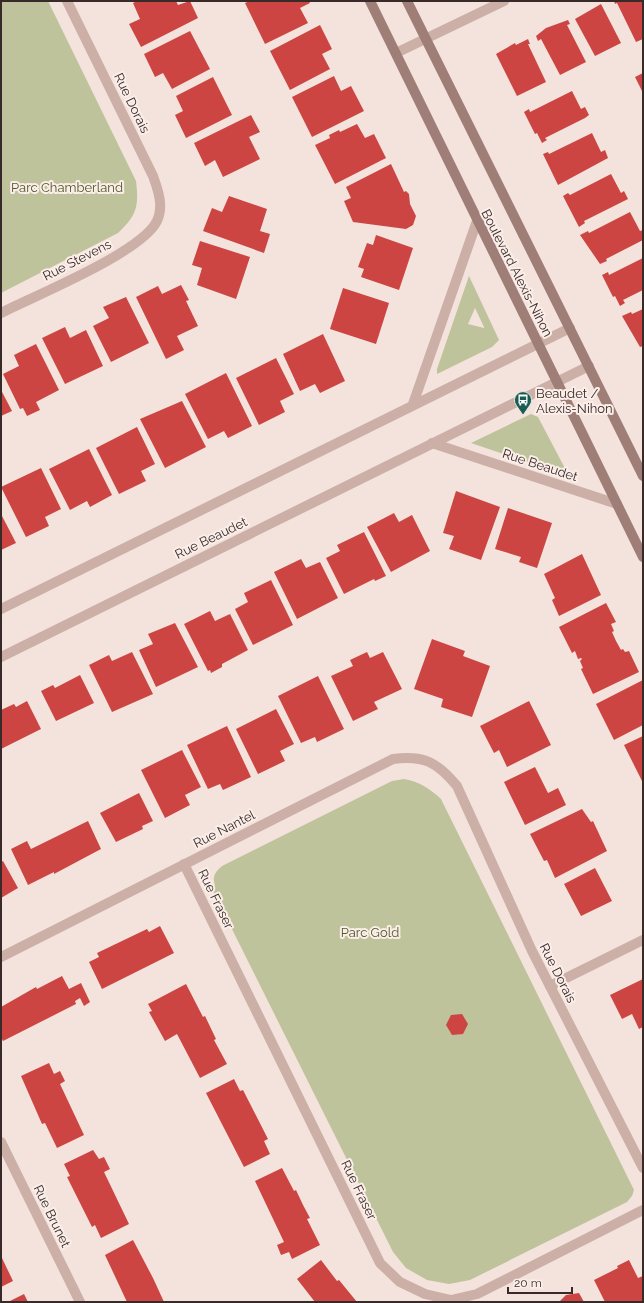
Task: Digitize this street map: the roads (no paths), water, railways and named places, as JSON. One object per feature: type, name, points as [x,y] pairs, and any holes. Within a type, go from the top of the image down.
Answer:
[{"type":"street","name":"Rue Dorais","points":[[67,1],[153,176],[159,193],[160,208],[157,220]]},
{"type":"street","name":"Boulevard Alexis-Nihon","points":[[370,1],[643,557]]},
{"type":"street","name":"Boulevard Alexis-Nihon","points":[[407,1],[643,476]]},
{"type":"street","points":[[396,53],[504,1]]},
{"type":"street","name":"Rue Stevens","points":[[1,313],[110,260],[146,235],[157,220]]},
{"type":"street","points":[[412,404],[477,221]]},
{"type":"street","points":[[1,609],[412,404],[570,328]]},
{"type":"street","name":"Rue Beaudet","points":[[1,657],[589,366]]},
{"type":"street","name":"Rue Beaudet","points":[[432,443],[617,504]]},
{"type":"street","name":"Rue Nantel","points":[[1,957],[393,759],[410,757],[429,760],[445,771],[457,786]]},
{"type":"street","name":"Rue Dorais","points":[[457,786],[532,951],[643,1168]]},
{"type":"street","name":"Rue Fraser","points":[[184,864],[380,1263],[400,1282],[424,1294],[451,1300],[477,1294],[643,1210]]},
{"type":"street","points":[[550,986],[643,940]]},
{"type":"street","name":"Rue Brunet","points":[[1,1142],[80,1302]]},
{"type":"place","name":"Beaudet / Alexis-Nihon","points":[[523,415]]},
{"type":"park label","name":"Parc Chamberland","points":[[67,187]]},
{"type":"park label","name":"Parc Gold","points":[[370,932]]}]
